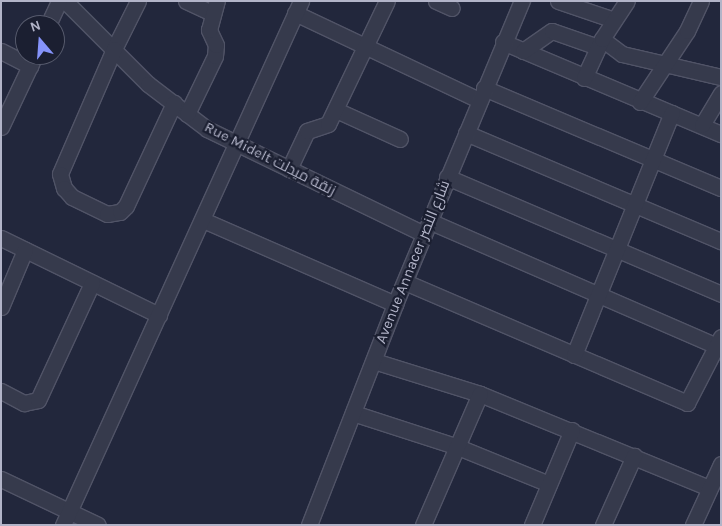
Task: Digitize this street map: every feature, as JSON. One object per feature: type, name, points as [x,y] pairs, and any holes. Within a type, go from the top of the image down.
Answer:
[{"type":"street","points":[[53,15],[59,1]]},
{"type":"street","name":"Rue Midelt زنقة ميدلت","points":[[65,1],[148,84],[187,114],[238,145],[289,170],[427,227],[599,297],[719,341]]},
{"type":"street","points":[[138,1],[114,49],[60,174],[64,188],[72,197],[107,214],[120,212],[126,206],[174,103]]},
{"type":"street","points":[[186,1],[215,7],[209,35],[216,45],[215,56],[187,114]]},
{"type":"street","points":[[289,170],[304,134],[312,128],[324,128],[336,110],[387,1]]},
{"type":"street","points":[[436,1],[452,8]]},
{"type":"street","name":"Avenue Annacer شارع النصر","points":[[309,525],[447,177],[522,1]]},
{"type":"street","points":[[558,1],[614,20]]},
{"type":"street","points":[[584,78],[600,43],[627,1]]},
{"type":"street","points":[[640,102],[664,63],[687,31],[701,1]]},
{"type":"street","points":[[66,518],[238,145],[297,5],[366,45],[482,94],[653,159],[721,188]]},
{"type":"street","points":[[523,51],[552,31],[600,43],[622,54],[721,77]]},
{"type":"street","points":[[503,42],[640,102],[672,113],[721,134]]},
{"type":"street","points":[[1,51],[15,55]]},
{"type":"street","points":[[1,127],[30,65]]},
{"type":"street","points":[[702,125],[721,94]]},
{"type":"street","points":[[336,110],[400,139]]},
{"type":"street","points":[[574,355],[672,113]]},
{"type":"street","points":[[466,133],[721,241]]},
{"type":"street","points":[[447,177],[616,252],[721,294]]},
{"type":"street","points":[[203,220],[396,304]]},
{"type":"street","points":[[1,238],[159,315]]},
{"type":"street","points":[[1,307],[25,250]]},
{"type":"street","points":[[1,391],[24,403],[38,400],[92,282]]},
{"type":"street","points":[[405,282],[687,403],[719,341]]},
{"type":"street","points":[[374,361],[480,394],[572,430],[709,488]]},
{"type":"street","points":[[423,525],[480,394]]},
{"type":"street","points":[[353,413],[458,447],[549,484]]},
{"type":"street","points":[[532,525],[572,430]]},
{"type":"street","points":[[603,525],[634,456]]},
{"type":"street","points":[[693,525],[720,466]]},
{"type":"street","points":[[1,479],[66,518],[98,525]]}]
